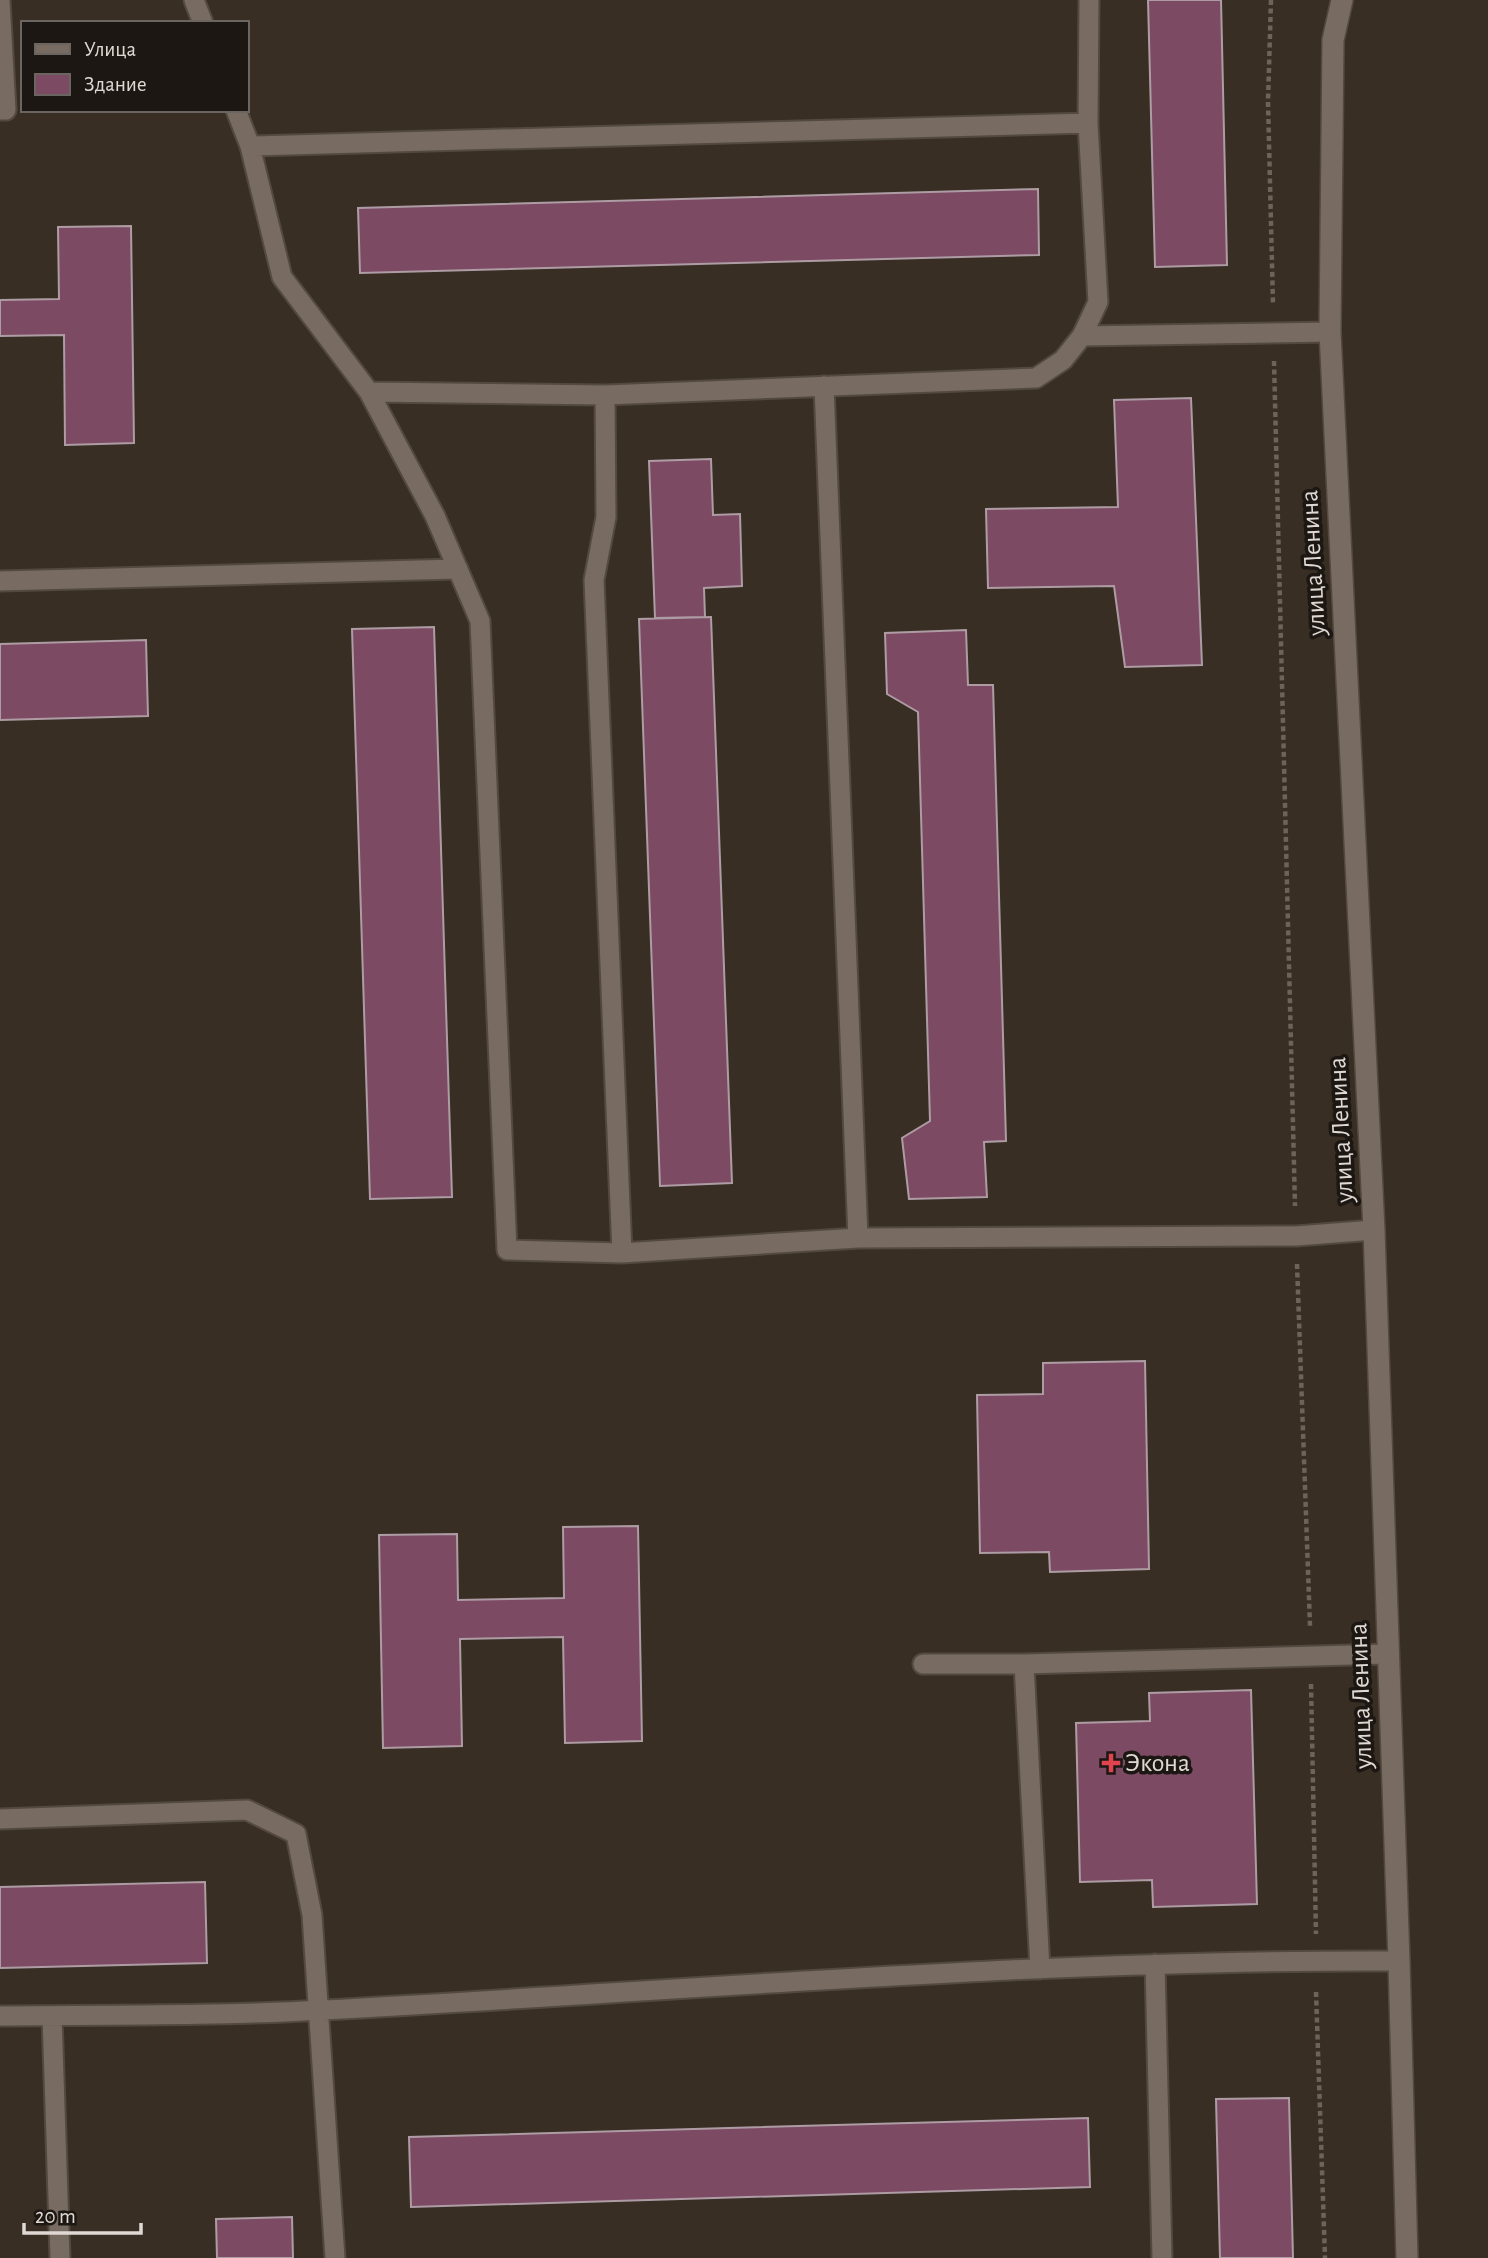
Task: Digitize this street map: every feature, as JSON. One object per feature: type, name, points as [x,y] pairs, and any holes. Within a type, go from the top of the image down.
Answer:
[{"type":"street","name":"улица Ленина","points":[[1342,0],[1333,40],[1330,332],[1374,1230],[1407,2258]]},
{"type":"lane","points":[[194,0],[202,21]]},
{"type":"lane","points":[[369,392],[604,396],[1037,377],[1063,360],[1082,337],[1098,302],[1088,123],[1089,0]]},
{"type":"lane","points":[[0,1],[6,110],[0,110]]},
{"type":"lane","points":[[237,112],[250,146],[282,277],[369,392],[435,516],[480,621],[507,1250],[622,1253],[858,1238],[1296,1236],[1374,1230]]},
{"type":"lane","points":[[250,146],[1088,123]]},
{"type":"lane","points":[[1082,337],[1330,332]]},
{"type":"lane","points":[[824,386],[858,1238]]},
{"type":"lane","points":[[604,396],[606,517],[594,580],[622,1253]]},
{"type":"lane","points":[[0,580],[458,569]]},
{"type":"lane","points":[[923,1664],[1024,1664],[1388,1654]]},
{"type":"lane","points":[[1024,1664],[1040,1969]]},
{"type":"lane","points":[[0,1819],[247,1810],[296,1834],[312,1915],[335,2258]]},
{"type":"lane","points":[[0,2017],[319,2010],[1040,1969],[1315,1960],[1399,1961]]},
{"type":"lane","points":[[1155,1965],[1162,2258]]},
{"type":"lane","points":[[52,2016],[60,2258]]},
{"type":"path","points":[[1271,0],[1268,102],[1273,333],[1296,1236],[1311,1656],[1315,1960],[1325,2258]]},
{"type":"building","points":[[1148,0],[1221,0],[1227,265],[1155,267]]},
{"type":"building","points":[[1038,189],[1039,255],[360,273],[358,208]]},
{"type":"building","points":[[131,226],[134,443],[65,445],[64,335],[0,336],[0,300],[59,299],[58,227]]},
{"type":"building","points":[[1191,398],[1202,665],[1125,667],[1114,586],[988,588],[986,509],[1118,507],[1114,400]]},
{"type":"building","points":[[711,459],[713,515],[740,514],[742,586],[704,588],[705,617],[655,618],[649,461]]},
{"type":"building","points":[[711,617],[732,1183],[660,1186],[639,619]]},
{"type":"building","points":[[434,627],[452,1197],[370,1199],[352,629]]},
{"type":"building","points":[[966,630],[968,685],[993,685],[1006,1141],[984,1142],[987,1197],[909,1199],[902,1138],[930,1121],[918,712],[887,694],[885,633]]},
{"type":"building","points":[[146,640],[148,716],[0,720],[0,644]]},
{"type":"building","points":[[1145,1361],[1149,1569],[1050,1572],[1049,1552],[980,1553],[977,1395],[1043,1394],[1043,1363]]},
{"type":"building","points":[[638,1526],[642,1741],[565,1743],[563,1637],[460,1639],[462,1746],[383,1748],[379,1535],[457,1534],[458,1600],[564,1598],[563,1527]]},
{"type":"building","points":[[1251,1690],[1257,1904],[1153,1907],[1152,1880],[1080,1882],[1076,1723],[1150,1721],[1149,1693]]},
{"type":"building","points":[[205,1882],[207,1963],[0,1968],[0,1887]]},
{"type":"building","points":[[1289,2098],[1293,2258],[1220,2258],[1216,2099]]},
{"type":"building","points":[[1088,2118],[1090,2187],[411,2207],[409,2137]]},
{"type":"building","points":[[292,2217],[293,2258],[217,2258],[216,2219]]},
{"type":"place","name":"Экона","points":[[1111,1763]]}]
